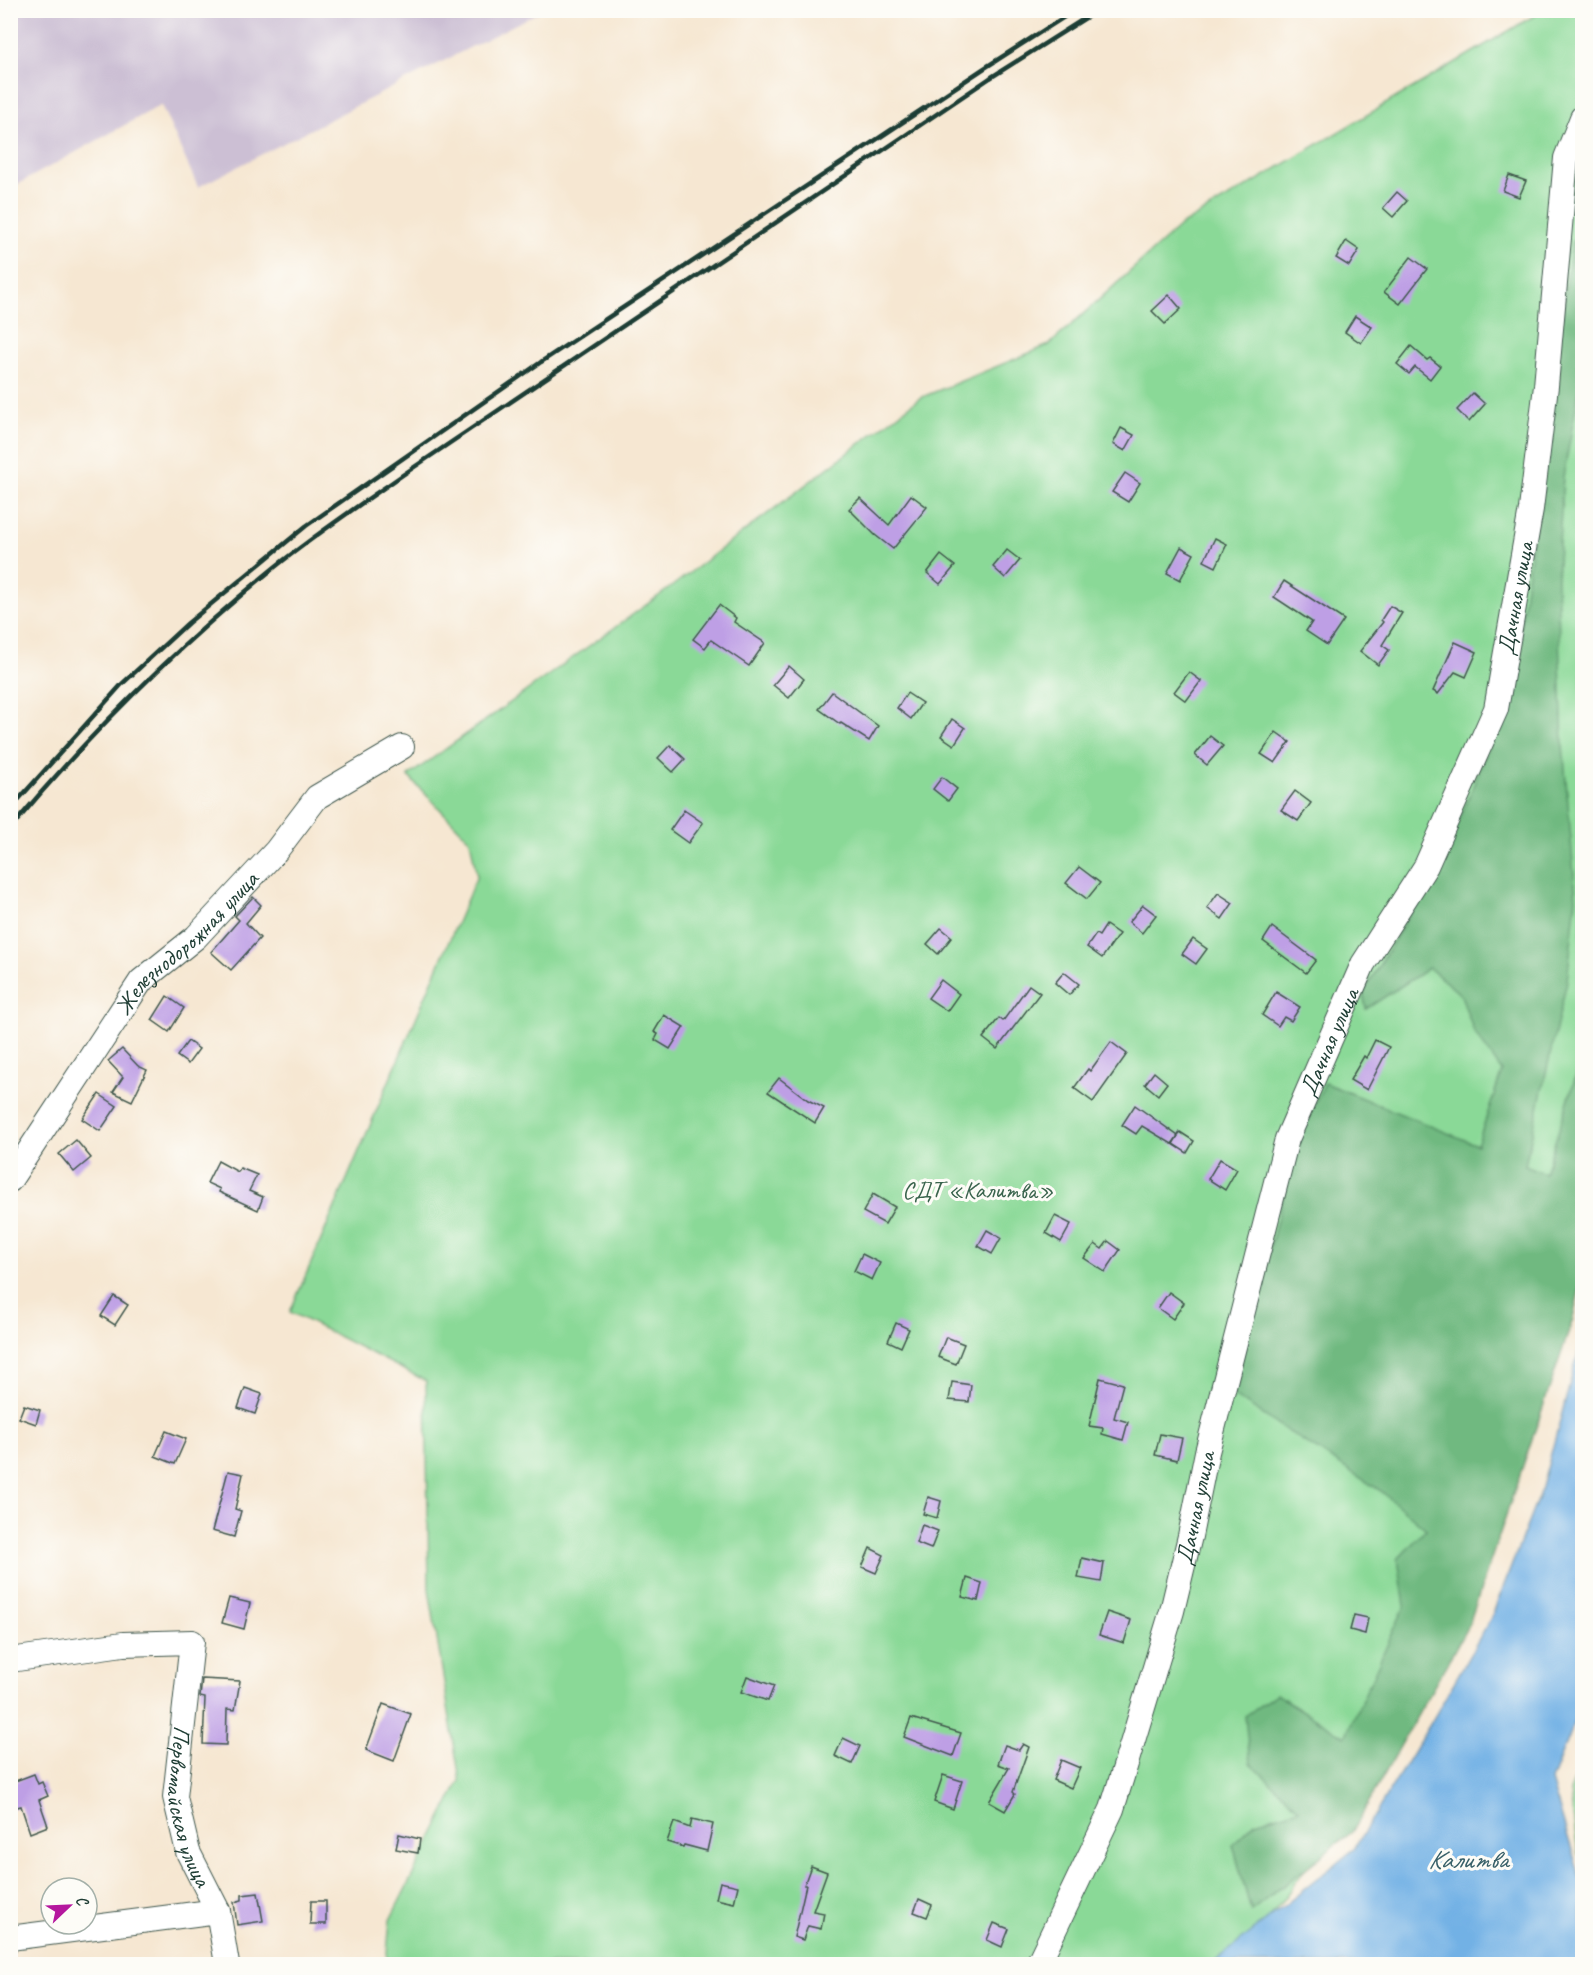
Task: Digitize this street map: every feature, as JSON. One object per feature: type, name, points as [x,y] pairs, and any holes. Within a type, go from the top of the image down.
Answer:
[{"type":"street","name":"Дачная улица","points":[[1038,1965],[1112,1809],[1172,1611],[1207,1452],[1287,1139],[1363,964],[1426,866],[1496,709],[1531,509],[1546,386],[1566,158],[1582,118]]},
{"type":"street","name":"Железнодорожная улица","points":[[10,1180],[141,981],[196,937],[276,850],[317,797],[402,747]]},
{"type":"street","name":"Первомайская улица","points":[[10,1660],[123,1644],[192,1642],[175,1797],[188,1852],[218,1911],[227,1965]]},
{"type":"street","points":[[10,1938],[218,1911]]},
{"type":"shaded area","points":[[11,10],[541,11],[198,187],[161,105],[11,188]]},
{"type":"green space","name":"СДТ «Калитва»","points":[[1542,11],[1582,11],[1582,1210],[1354,1802],[1236,1964],[386,1964],[390,1920],[460,1781],[429,1589],[426,1381],[290,1312],[477,876],[470,840],[408,776],[671,587],[920,398],[1049,345],[1180,226]]},
{"type":"green space","points":[[1572,241],[1582,250],[1582,375],[1563,477],[1557,580],[1563,745],[1576,899],[1567,981],[1525,1165],[1545,1173],[1582,1057],[1582,1278],[1573,1319],[1469,1624],[1352,1832],[1251,1911],[1233,1845],[1255,1822],[1299,1809],[1250,1763],[1245,1716],[1276,1694],[1345,1737],[1405,1606],[1398,1559],[1426,1529],[1381,1491],[1232,1395],[1298,1139],[1325,1083],[1477,1145],[1502,1071],[1474,1032],[1461,995],[1429,968],[1366,1009],[1363,993],[1447,850],[1512,690]]},
{"type":"green space","points":[[1582,1760],[1582,1858],[1578,1854],[1570,1791]]},
{"type":"water","name":"Калитва","points":[[1582,1339],[1582,1701],[1551,1781],[1582,1883],[1582,1964],[1212,1964],[1354,1849],[1429,1726],[1492,1616],[1542,1487]]},
{"type":"building","points":[[1509,175],[1526,181],[1519,197],[1503,191]]},
{"type":"building","points":[[1397,192],[1407,201],[1393,217],[1383,208]]},
{"type":"building","points":[[1346,241],[1359,250],[1349,266],[1336,258]]},
{"type":"building","points":[[1411,257],[1427,269],[1400,304],[1384,292]]},
{"type":"building","points":[[1169,295],[1181,309],[1165,324],[1152,311]]},
{"type":"building","points":[[1355,316],[1372,327],[1361,343],[1345,332]]},
{"type":"building","points":[[1411,346],[1427,360],[1430,358],[1440,366],[1430,379],[1415,367],[1409,374],[1397,364]]},
{"type":"building","points":[[1473,393],[1485,404],[1469,422],[1457,410]]},
{"type":"building","points":[[1121,428],[1134,435],[1125,451],[1113,444]]},
{"type":"building","points":[[1125,473],[1140,483],[1128,502],[1112,492]]},
{"type":"building","points":[[911,495],[927,507],[893,549],[849,509],[860,498],[889,525]]},
{"type":"building","points":[[1215,538],[1227,544],[1216,567],[1204,561]]},
{"type":"building","points":[[1181,547],[1194,554],[1180,580],[1167,573]]},
{"type":"building","points":[[1007,550],[1020,560],[1005,578],[993,567]]},
{"type":"building","points":[[941,555],[955,566],[940,584],[927,573]]},
{"type":"building","points":[[1284,581],[1344,620],[1327,645],[1306,631],[1312,622],[1274,597]]},
{"type":"building","points":[[719,605],[736,618],[734,622],[765,643],[749,666],[711,640],[705,648],[693,639]]},
{"type":"building","points":[[1390,606],[1402,613],[1382,645],[1389,650],[1378,665],[1360,651],[1383,622],[1381,620]]},
{"type":"building","points":[[1455,642],[1477,652],[1466,677],[1455,672],[1438,694],[1433,691]]},
{"type":"building","points":[[789,666],[804,679],[789,698],[773,685]]},
{"type":"building","points":[[1189,672],[1201,681],[1186,701],[1174,692]]},
{"type":"building","points":[[832,692],[878,726],[869,741],[819,709]]},
{"type":"building","points":[[907,693],[922,703],[911,719],[897,708]]},
{"type":"building","points":[[952,719],[965,728],[954,745],[941,736]]},
{"type":"building","points":[[1276,732],[1290,742],[1275,763],[1261,754]]},
{"type":"building","points":[[1210,736],[1223,746],[1207,765],[1195,755]]},
{"type":"building","points":[[670,745],[685,759],[673,772],[658,758]]},
{"type":"building","points":[[942,777],[957,789],[948,801],[933,789]]},
{"type":"building","points":[[1295,791],[1311,803],[1298,821],[1281,810]]},
{"type":"building","points":[[684,810],[703,823],[688,843],[670,830]]},
{"type":"building","points":[[1079,867],[1100,883],[1087,899],[1066,883]]},
{"type":"building","points":[[1218,893],[1233,903],[1222,919],[1207,908]]},
{"type":"building","points":[[253,897],[261,905],[246,923],[260,938],[231,970],[211,952],[239,920],[235,916]]},
{"type":"building","points":[[1143,905],[1156,915],[1142,933],[1129,922]]},
{"type":"building","points":[[1106,925],[1119,934],[1102,958],[1087,947],[1096,934],[1099,936]]},
{"type":"building","points":[[1272,927],[1316,960],[1306,973],[1263,941]]},
{"type":"building","points":[[941,928],[952,937],[938,954],[927,944]]},
{"type":"building","points":[[1193,939],[1207,949],[1196,964],[1182,954]]},
{"type":"building","points":[[1064,972],[1079,984],[1069,995],[1055,983]]},
{"type":"building","points":[[941,980],[959,994],[947,1011],[928,998]]},
{"type":"building","points":[[1029,985],[1040,993],[997,1049],[983,1038],[999,1018],[1003,1021]]},
{"type":"building","points":[[1276,992],[1300,1007],[1291,1021],[1284,1017],[1278,1026],[1262,1015]]},
{"type":"building","points":[[167,996],[184,1008],[169,1032],[152,1020]]},
{"type":"building","points":[[664,1015],[684,1027],[670,1049],[655,1040],[658,1034],[654,1032]]},
{"type":"building","points":[[1375,1040],[1389,1047],[1367,1090],[1350,1080],[1364,1056],[1366,1058]]},
{"type":"building","points":[[188,1041],[199,1049],[188,1064],[177,1056]]},
{"type":"building","points":[[1111,1042],[1127,1054],[1093,1102],[1074,1088],[1088,1069],[1090,1071]]},
{"type":"building","points":[[122,1049],[138,1066],[147,1070],[132,1101],[113,1092],[123,1077],[108,1061]]},
{"type":"building","points":[[1154,1072],[1167,1083],[1158,1095],[1145,1084]]},
{"type":"building","points":[[779,1078],[808,1100],[824,1108],[815,1123],[768,1092]]},
{"type":"building","points":[[99,1094],[117,1106],[100,1131],[82,1119]]},
{"type":"building","points":[[1135,1105],[1178,1136],[1172,1144],[1142,1126],[1136,1134],[1122,1125]]},
{"type":"building","points":[[1180,1132],[1194,1141],[1187,1153],[1173,1144]]},
{"type":"building","points":[[76,1140],[91,1158],[74,1172],[59,1154]]},
{"type":"building","points":[[1220,1159],[1237,1169],[1225,1190],[1208,1179]]},
{"type":"building","points":[[218,1161],[238,1172],[240,1168],[257,1175],[249,1191],[263,1197],[258,1210],[219,1192],[220,1189],[207,1183]]},
{"type":"building","points":[[873,1194],[895,1207],[885,1224],[863,1212]]},
{"type":"building","points":[[1055,1216],[1071,1224],[1061,1242],[1046,1233]]},
{"type":"building","points":[[987,1230],[1001,1238],[992,1254],[978,1246]]},
{"type":"building","points":[[1108,1241],[1120,1250],[1105,1272],[1084,1258],[1095,1244],[1102,1249]]},
{"type":"building","points":[[862,1254],[880,1263],[872,1280],[854,1271]]},
{"type":"building","points":[[1169,1292],[1184,1303],[1173,1319],[1158,1308]]},
{"type":"building","points":[[114,1296],[128,1305],[115,1325],[101,1316]]},
{"type":"building","points":[[896,1323],[909,1329],[901,1347],[888,1341]]},
{"type":"building","points":[[946,1337],[964,1344],[956,1364],[938,1357]]},
{"type":"building","points":[[1100,1378],[1123,1384],[1114,1418],[1128,1422],[1123,1440],[1102,1434],[1103,1428],[1089,1426]]},
{"type":"building","points":[[952,1382],[971,1385],[969,1402],[949,1400]]},
{"type":"building","points":[[245,1388],[262,1394],[255,1414],[238,1408]]},
{"type":"building","points":[[24,1405],[40,1410],[36,1424],[19,1418]]},
{"type":"building","points":[[166,1431],[186,1439],[175,1464],[155,1456]]},
{"type":"building","points":[[1160,1434],[1182,1438],[1177,1460],[1155,1455]]},
{"type":"building","points":[[228,1471],[243,1474],[235,1509],[241,1511],[234,1537],[212,1531]]},
{"type":"building","points":[[928,1497],[941,1501],[937,1518],[923,1514]]},
{"type":"building","points":[[922,1525],[938,1531],[931,1549],[916,1543]]},
{"type":"building","points":[[870,1548],[884,1555],[876,1573],[862,1567]]},
{"type":"building","points":[[1082,1558],[1104,1563],[1101,1582],[1078,1578]]},
{"type":"building","points":[[967,1578],[982,1583],[978,1601],[962,1597]]},
{"type":"building","points":[[229,1598],[250,1603],[244,1629],[222,1623]]},
{"type":"building","points":[[1107,1612],[1131,1620],[1124,1643],[1099,1635]]},
{"type":"building","points":[[1354,1615],[1368,1618],[1365,1634],[1350,1630]]},
{"type":"building","points":[[747,1676],[774,1686],[768,1701],[741,1692]]},
{"type":"building","points":[[202,1679],[240,1681],[235,1710],[227,1709],[226,1745],[203,1744],[205,1698],[200,1697]]},
{"type":"building","points":[[383,1704],[411,1714],[394,1761],[366,1750]]},
{"type":"building","points":[[911,1718],[961,1733],[953,1756],[904,1737]]},
{"type":"building","points":[[843,1738],[860,1746],[852,1764],[835,1756]]},
{"type":"building","points":[[1023,1744],[1029,1747],[1013,1792],[1015,1794],[1005,1811],[989,1802],[1009,1768],[998,1764],[1005,1745],[1019,1750]]},
{"type":"building","points":[[1061,1760],[1080,1768],[1071,1788],[1053,1780]]},
{"type":"building","points":[[34,1774],[38,1784],[42,1782],[48,1796],[39,1800],[48,1826],[30,1833],[21,1806],[10,1809],[10,1783]]},
{"type":"building","points":[[943,1775],[962,1781],[953,1809],[934,1802]]},
{"type":"building","points":[[692,1819],[713,1824],[707,1851],[667,1842],[674,1822],[690,1828]]},
{"type":"building","points":[[399,1834],[420,1839],[418,1853],[396,1849]]},
{"type":"building","points":[[811,1866],[827,1872],[813,1911],[824,1913],[821,1929],[808,1926],[803,1940],[794,1937],[806,1885],[804,1885]]},
{"type":"building","points":[[720,1882],[738,1886],[734,1903],[716,1899]]},
{"type":"building","points":[[258,1893],[263,1921],[237,1925],[234,1902],[242,1900],[242,1895]]},
{"type":"building","points":[[919,1899],[932,1905],[927,1917],[914,1912]]},
{"type":"building","points":[[311,1901],[326,1901],[326,1924],[310,1924]]},
{"type":"building","points":[[994,1923],[1009,1929],[1002,1947],[987,1940]]},
{"type":"railway","points":[[10,809],[122,684],[188,623],[306,526],[541,362],[1075,10]]},
{"type":"railway","points":[[10,829],[71,759],[170,659],[239,597],[306,543],[404,474],[990,78],[1098,10]]}]
